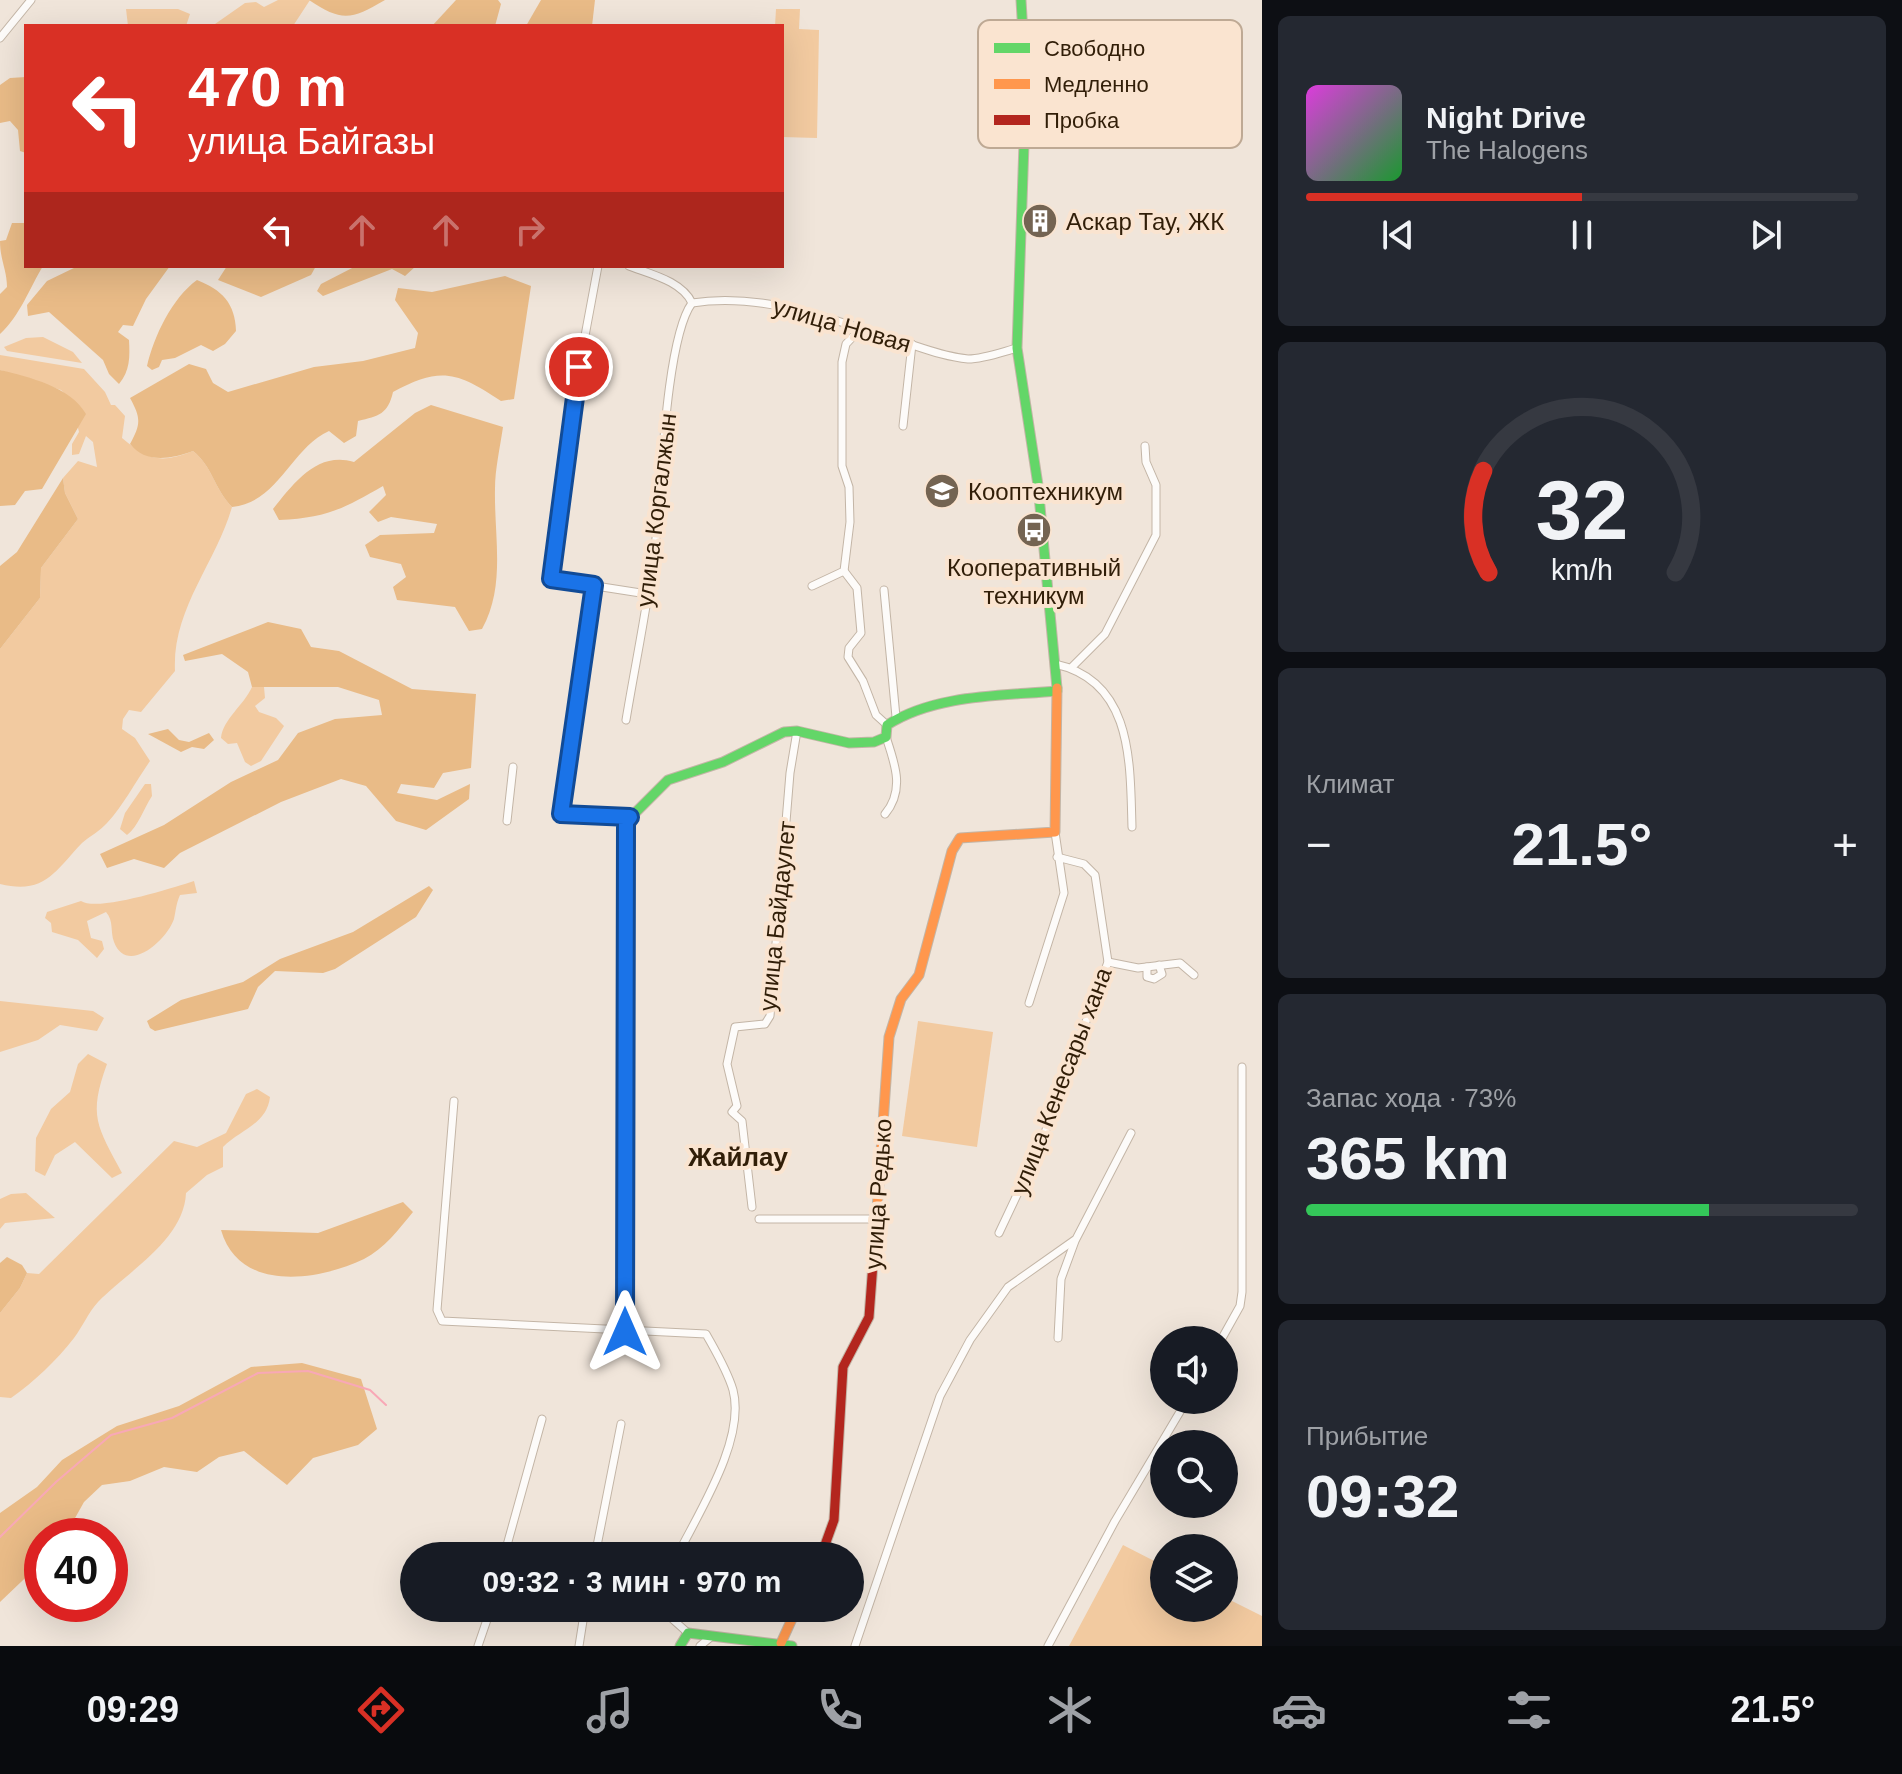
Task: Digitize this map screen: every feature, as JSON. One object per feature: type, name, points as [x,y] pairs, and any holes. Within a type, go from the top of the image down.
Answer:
[{"type":"street","points":[[1021,0],[1022,20]]},
{"type":"street","points":[[0,38],[28,4]]},
{"type":"street","points":[[1024,148],[1017,348],[1038,485],[1055,664],[1055,832],[1064,893],[1029,1003]]},
{"type":"street","points":[[598,268],[568,427],[551,579],[647,594]]},
{"type":"street","points":[[634,268],[670,282],[688,294],[692,303]]},
{"type":"street","name":"улица Новая","points":[[692,303],[720,299],[753,301],[971,359],[1017,348]]},
{"type":"street","name":"улица Коргалжын","points":[[626,720],[647,594],[674,364],[684,314],[692,303]]},
{"type":"street","points":[[861,328],[846,344],[842,362],[842,466],[849,487],[850,522],[844,571],[857,588],[861,633],[849,648],[848,657],[863,681],[876,715],[887,725]]},
{"type":"street","points":[[903,426],[912,344]]},
{"type":"street","points":[[1071,668],[1105,634],[1156,535],[1156,485],[1146,462],[1145,446]]},
{"type":"street","points":[[812,586],[844,571]]},
{"type":"street","points":[[594,585],[561,814],[630,817]]},
{"type":"street","points":[[884,590],[896,717]]},
{"type":"street","points":[[1055,664],[1071,668],[1097,683],[1109,697],[1124,733],[1130,766],[1132,827]]},
{"type":"street","points":[[885,814],[893,804],[897,784],[896,765],[886,737],[887,725],[896,717],[958,701],[1057,691]]},
{"type":"street","points":[[625,1332],[623,1066],[626,822],[668,780],[723,762],[784,732],[797,731],[849,743],[874,742],[886,737]]},
{"type":"street","name":"улица Байдаулет","points":[[752,1207],[742,1121],[732,1112],[737,1106],[727,1064],[735,1027],[765,1024],[770,1016],[790,773],[797,731]]},
{"type":"street","points":[[507,821],[513,767]]},
{"type":"street","name":"улица Редько","points":[[826,1542],[834,1520],[843,1367],[869,1317],[889,1037],[901,999],[919,975],[952,851],[960,838],[1055,832]]},
{"type":"street","name":"улица Кенесары хана","points":[[999,1233],[1040,1146],[1108,962],[1095,875],[1084,864],[1057,857]]},
{"type":"street","points":[[1108,962],[1147,967],[1185,964],[1194,975]]},
{"type":"street","points":[[1147,967],[1147,977],[1154,979],[1162,974],[1159,965]]},
{"type":"street","points":[[1229,1326],[1240,1306],[1242,1292],[1242,1067]]},
{"type":"street","points":[[454,1101],[437,1310],[442,1321],[706,1334],[733,1392],[735,1417],[727,1455],[684,1542]]},
{"type":"street","points":[[1058,1338],[1061,1279],[1076,1239],[1131,1133]]},
{"type":"street","points":[[759,1219],[876,1219]]},
{"type":"street","points":[[855,1646],[940,1396],[970,1340],[1008,1287],[1076,1239]]},
{"type":"street","points":[[1048,1646],[1115,1521],[1179,1414]]},
{"type":"street","points":[[508,1542],[542,1419]]},
{"type":"street","points":[[598,1542],[621,1424]]},
{"type":"street","points":[[478,1646],[486,1622]]},
{"type":"street","points":[[579,1646],[583,1622]]},
{"type":"street","points":[[676,1622],[688,1633],[786,1645],[793,1622]]},
{"type":"street","points":[[680,1646],[688,1633]]},
{"type":"street","points":[[700,1646],[712,1636]]},
{"type":"shaded area","points":[[278,0],[310,0],[294,24],[215,24],[245,3],[256,2],[264,7]]},
{"type":"shaded area","points":[[309,0],[385,0],[363,12],[347,16],[330,12]]},
{"type":"shaded area","points":[[456,0],[498,0],[501,4],[496,24],[434,24]]},
{"type":"shaded area","points":[[541,0],[595,0],[592,24],[527,24]]},
{"type":"shaded area","points":[[126,9],[178,9],[190,14],[187,24],[128,24]]},
{"type":"shaded area","points":[[776,9],[800,9],[799,29],[819,30],[817,138],[784,137],[784,24],[775,24]]},
{"type":"shaded area","points":[[24,77],[24,152],[20,151],[18,130],[10,121],[0,123],[0,85],[10,78]]},
{"type":"shaded area","points":[[12,223],[24,223],[24,268],[42,268],[19,310],[0,334],[0,294],[7,287],[0,241],[6,240]]},
{"type":"shaded area","points":[[74,268],[169,268],[146,299],[133,326],[123,325],[118,332],[129,340],[127,369],[119,384],[109,374],[103,360],[49,312],[28,316],[27,305],[47,281]]},
{"type":"shaded area","points":[[226,268],[315,268],[311,275],[261,297],[218,280]]},
{"type":"shaded area","points":[[352,268],[414,268],[405,276],[392,269],[323,296],[317,291],[321,284]]},
{"type":"shaded area","points":[[505,276],[531,286],[514,399],[501,401],[472,384],[448,376],[424,378],[393,392],[382,413],[358,421],[356,436],[344,443],[329,431],[304,450],[262,496],[232,507],[205,464],[193,451],[159,458],[144,455],[130,444],[138,421],[130,398],[189,364],[206,369],[213,383],[228,392],[314,367],[363,361],[415,348],[418,333],[395,300],[398,288],[432,292]]},
{"type":"shaded area","points":[[197,280],[214,288],[226,299],[233,313],[236,331],[225,344],[213,351],[201,345],[175,358],[162,360],[159,367],[152,370],[147,366],[159,330],[172,307]]},
{"type":"shaded area","points":[[43,337],[73,352],[82,363],[7,351],[4,347],[26,338]]},
{"type":"shaded area","points":[[0,355],[84,369],[105,392],[111,405],[115,405],[125,416],[122,438],[155,458],[172,458],[193,451],[205,464],[232,507],[180,627],[175,671],[141,712],[129,710],[123,719],[122,729],[135,738],[150,761],[104,826],[82,843],[56,871],[39,883],[15,887],[0,884],[0,649],[40,598],[41,568],[78,519],[65,493],[63,478],[78,461],[97,467],[93,442],[86,436],[79,454],[72,455],[72,444],[79,432],[71,400],[61,390],[0,370]]},
{"type":"shaded area","points":[[0,370],[60,390],[86,414],[42,489],[25,491],[15,505],[0,506]]},
{"type":"shaded area","points":[[431,405],[503,427],[495,481],[496,578],[494,596],[482,629],[469,631],[455,607],[397,600],[393,587],[406,577],[401,564],[370,557],[365,545],[380,535],[434,533],[437,524],[391,517],[378,522],[369,512],[386,495],[383,486],[345,506],[309,517],[279,520],[273,509],[298,480],[318,465],[341,460],[354,462],[415,413]]},
{"type":"shaded area","points":[[63,478],[65,493],[78,519],[41,568],[40,598],[0,649],[0,566],[17,552]]},
{"type":"shaded area","points":[[268,622],[301,629],[311,647],[339,651],[412,689],[476,694],[471,768],[443,773],[434,788],[401,784],[397,793],[437,800],[470,784],[469,799],[426,830],[396,821],[366,786],[341,779],[281,802],[180,853],[164,868],[134,859],[107,868],[100,854],[164,825],[231,782],[278,760],[298,733],[335,719],[382,715],[379,700],[338,687],[252,687],[248,672],[222,654],[185,661],[183,655]]},
{"type":"shaded area","points":[[252,687],[264,687],[265,698],[255,706],[259,712],[276,718],[284,726],[261,761],[251,766],[245,762],[237,743],[228,744],[221,738],[226,725]]},
{"type":"shaded area","points":[[168,729],[179,740],[189,742],[209,733],[214,740],[204,749],[192,747],[181,752],[148,734]]},
{"type":"shaded area","points":[[145,784],[151,784],[152,796],[127,835],[120,829],[125,813]]},
{"type":"shaded area","points":[[194,881],[197,893],[180,895],[174,919],[164,936],[137,955],[128,956],[120,952],[106,912],[87,921],[91,938],[102,941],[104,949],[97,958],[78,940],[52,932],[51,923],[45,918],[47,912],[81,901],[103,904]]},
{"type":"shaded area","points":[[429,886],[433,890],[416,917],[335,969],[323,973],[275,971],[258,987],[248,1009],[155,1031],[150,1028],[147,1021],[181,1000],[243,982],[280,959],[353,932]]},
{"type":"shaded area","points":[[0,1001],[93,1011],[104,1018],[97,1031],[60,1025],[38,1040],[0,1052]]},
{"type":"shaded area","points":[[918,1021],[993,1032],[977,1147],[902,1136]]},
{"type":"shaded area","points":[[88,1054],[107,1064],[98,1096],[98,1120],[122,1173],[112,1178],[75,1142],[55,1155],[45,1176],[35,1171],[36,1138],[51,1109],[70,1092],[78,1064]]},
{"type":"shaded area","points":[[257,1089],[270,1097],[264,1114],[223,1147],[223,1167],[207,1175],[186,1193],[176,1226],[165,1240],[98,1302],[74,1338],[45,1370],[11,1398],[0,1397],[0,1313],[20,1288],[27,1273],[39,1274],[174,1141],[197,1147],[226,1133],[246,1094]]},
{"type":"shaded area","points":[[26,1193],[55,1218],[5,1223],[0,1229],[0,1199]]},
{"type":"shaded area","points":[[403,1202],[413,1212],[378,1250],[364,1259],[325,1273],[282,1276],[262,1273],[244,1264],[230,1250],[221,1230],[318,1233]]},
{"type":"shaded area","points":[[7,1257],[22,1265],[27,1273],[20,1288],[0,1313],[0,1263]]},
{"type":"shaded area","points":[[302,1363],[361,1379],[377,1429],[358,1445],[313,1458],[287,1485],[244,1451],[219,1457],[197,1472],[164,1467],[130,1481],[102,1485],[84,1502],[75,1518],[24,1518],[24,1579],[0,1602],[0,1513],[37,1487],[62,1460],[117,1426],[179,1406],[251,1367]]},
{"type":"shaded area","points":[[1123,1545],[1150,1559],[1150,1622],[1238,1622],[1238,1604],[1262,1616],[1262,1646],[1069,1646]]},
{"type":"waterway","points":[[0,1537],[56,1482],[111,1435],[172,1418],[258,1373],[308,1371],[370,1390],[386,1405]]},
{"type":"traffic: fast","points":[[1021,0],[1022,20]]},
{"type":"traffic: fast","points":[[1024,148],[1017,348],[1038,485],[1057,688]]},
{"type":"traffic: fast","points":[[626,958],[626,822],[668,780],[723,762],[784,732],[797,731],[849,743],[874,742],[886,737],[887,725],[926,707],[969,698],[1057,691]]},
{"type":"traffic: fast","points":[[680,1646],[688,1633],[792,1646]]},
{"type":"traffic: slow","points":[[877,1210],[889,1037],[901,999],[919,975],[952,851],[960,838],[1055,832],[1057,688]]},
{"type":"traffic: slow","points":[[625,1332],[626,958]]},
{"type":"traffic: slow","points":[[781,1643],[791,1622]]},
{"type":"traffic: jam","points":[[826,1542],[834,1520],[843,1367],[869,1317],[877,1210]]},
{"type":"place","name":"Аскар Тау, ЖК","points":[[1040,221]]},
{"type":"place","name":"Кооптехникум","points":[[942,491]]},
{"type":"place","name":"Кооперативный техникум","points":[[1034,530]]},
{"type":"district","name":"Жайлау","points":[[738,1157]]},
{"type":"route","points":[[579,367],[568,427],[551,579],[594,585],[561,814],[630,817],[626,822],[623,1066],[625,1332]]}]
